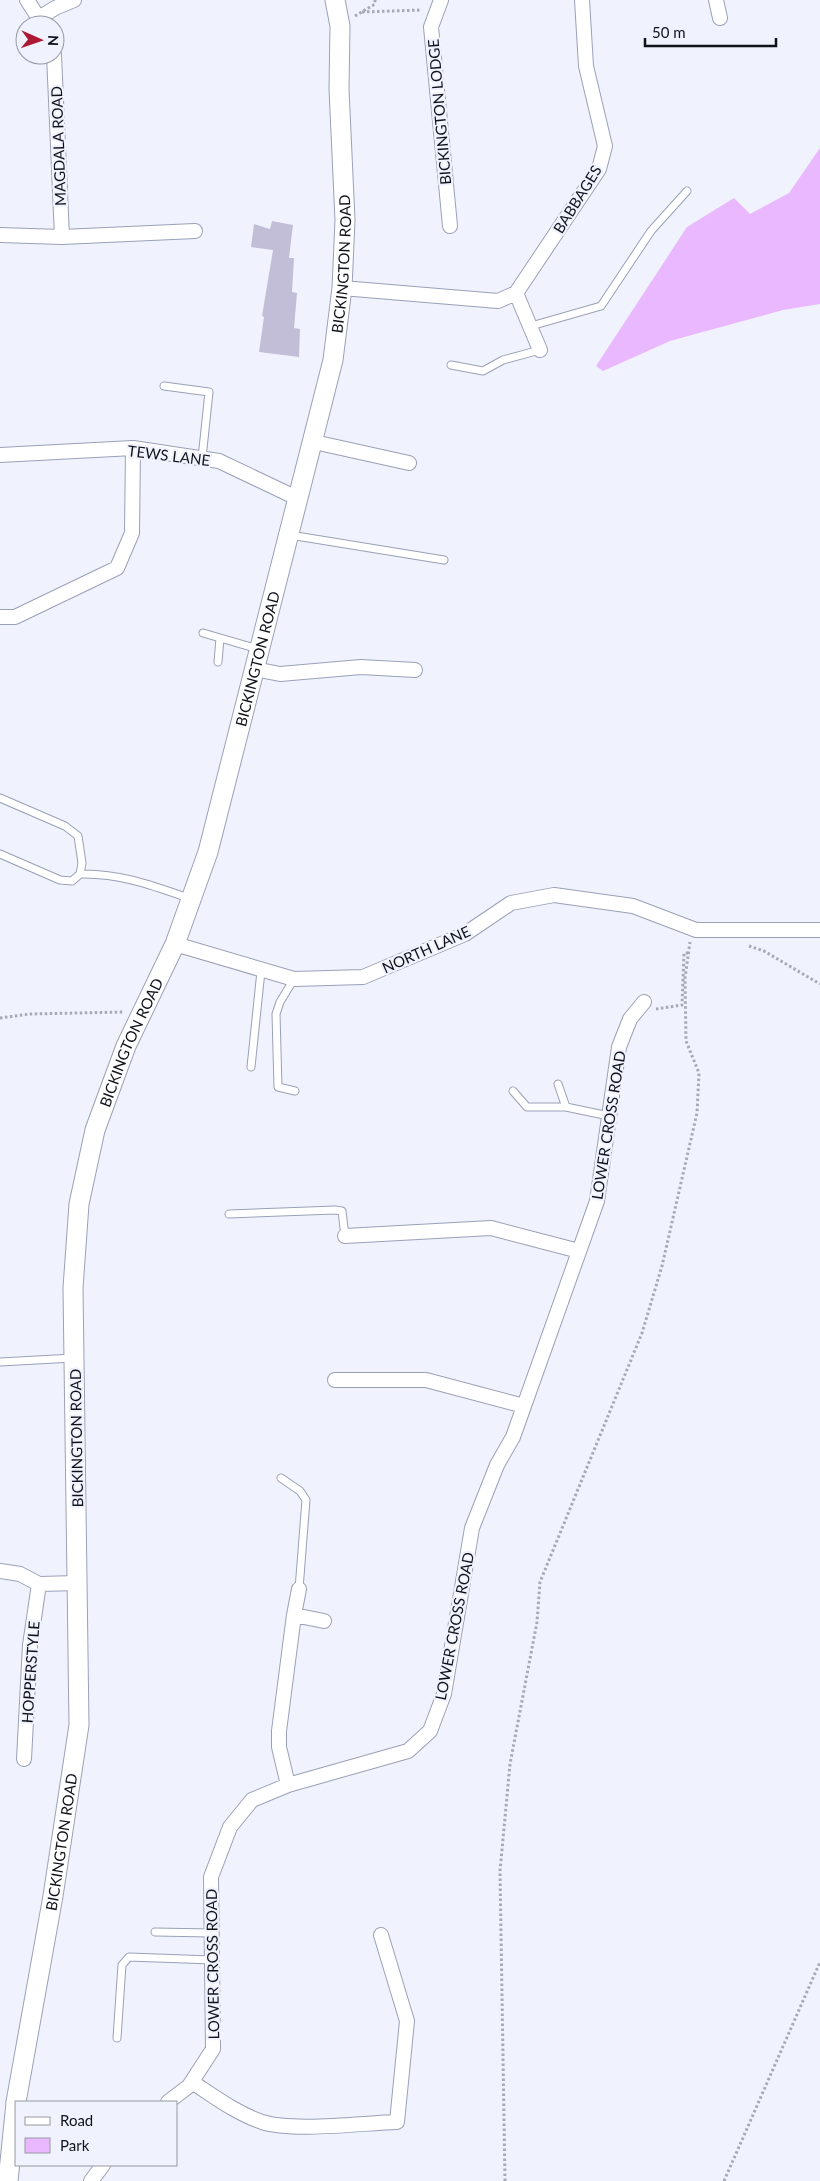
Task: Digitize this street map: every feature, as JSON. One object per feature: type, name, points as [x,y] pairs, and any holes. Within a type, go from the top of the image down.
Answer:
[{"type":"main road","name":"BICKINGTON ROAD","points":[[16,2101],[53,1896],[79,1725],[73,1288],[79,1204],[96,1130],[126,1046],[175,944],[208,852],[314,442],[333,360],[342,288],[345,220],[339,89],[340,26],[335,0]]},
{"type":"main road","name":"BICKINGTON ROAD","points":[[8,2181],[15,2112]]},
{"type":"street","points":[[27,0],[37,15]]},
{"type":"street","points":[[47,15],[55,8],[74,0]]},
{"type":"street","name":"BABBAGES","points":[[516,293],[599,169],[604,146],[586,66],[582,0]]},
{"type":"street","points":[[716,0],[720,18]]},
{"type":"street","name":"BICKINGTON LODGE","points":[[439,5],[431,27],[450,226]]},
{"type":"street","name":"MAGDALA ROAD","points":[[54,65],[62,237]]},
{"type":"street","points":[[0,235],[62,237],[196,231]]},
{"type":"street","points":[[342,288],[498,301],[516,293],[540,350]]},
{"type":"street","points":[[314,442],[409,462]]},
{"type":"street","points":[[0,617],[15,618],[117,568],[132,533],[133,448]]},
{"type":"street","name":"TEWS LANE","points":[[0,455],[133,448],[202,458],[219,461],[299,499]]},
{"type":"street","points":[[255,669],[280,674],[361,667],[416,670]]},
{"type":"street","name":"NORTH LANE","points":[[175,944],[261,971],[276,972],[294,979],[363,977],[465,934],[511,903],[554,896],[633,906],[692,930],[820,930]]},
{"type":"street","name":"LOWER CROSS ROAD","points":[[169,2101],[192,2082],[213,2049],[211,1877],[230,1827],[252,1800],[288,1785],[408,1751],[430,1731],[444,1694],[472,1528],[498,1465],[513,1437],[597,1201],[620,1047],[630,1019],[640,1007]]},
{"type":"street","points":[[346,1236],[491,1228],[579,1252]]},
{"type":"street","points":[[336,1380],[426,1380],[524,1406]]},
{"type":"street","points":[[0,1571],[20,1574],[39,1584],[78,1583]]},
{"type":"street","name":"HOPPERSTYLE","points":[[24,1759],[30,1645],[39,1584]]},
{"type":"street","points":[[288,1785],[279,1746],[278,1731],[299,1589]]},
{"type":"street","points":[[294,1615],[324,1621]]},
{"type":"street","points":[[192,2082],[232,2108],[264,2122],[294,2126],[398,2122],[407,2021],[381,1935]]},
{"type":"street","points":[[91,2181],[102,2166]]},
{"type":"lane","points":[[530,326],[601,306],[651,231],[687,190]]},
{"type":"lane","points":[[451,364],[483,371],[503,360],[540,350]]},
{"type":"lane","points":[[164,386],[209,392],[202,458]]},
{"type":"lane","points":[[290,535],[444,560]]},
{"type":"lane","points":[[203,633],[260,649]]},
{"type":"lane","points":[[218,662],[220,638]]},
{"type":"lane","points":[[0,798],[65,826],[78,836],[82,863],[80,874],[72,881],[60,880],[0,854]]},
{"type":"lane","points":[[80,874],[105,874],[135,879],[191,899]]},
{"type":"lane","points":[[251,1068],[261,971]]},
{"type":"lane","points":[[294,979],[280,1002],[276,1014],[278,1087],[295,1091]]},
{"type":"lane","points":[[558,1084],[566,1107]]},
{"type":"lane","points":[[513,1091],[527,1107],[566,1107],[610,1116]]},
{"type":"lane","points":[[230,1214],[342,1211],[346,1236]]},
{"type":"lane","points":[[0,1362],[74,1358]]},
{"type":"lane","points":[[281,1478],[300,1491],[306,1500],[299,1589]]},
{"type":"lane","points":[[155,1932],[211,1933]]},
{"type":"lane","points":[[117,2038],[122,1965],[129,1957],[212,1960]]},
{"type":"path","points":[[340,26],[375,4],[375,0]]},
{"type":"path","points":[[362,12],[439,5]]},
{"type":"path","points":[[505,2181],[500,1871],[510,1764],[537,1622],[540,1582],[642,1332],[662,1266],[697,1113],[699,1073],[686,1041],[685,978],[692,930]]},
{"type":"path","points":[[747,946],[764,951],[820,984]]},
{"type":"path","points":[[640,1007],[682,1005],[684,953],[689,953]]},
{"type":"path","points":[[0,1018],[114,1011],[141,1014]]},
{"type":"path","points":[[724,2181],[820,1962]]},
{"type":"green space","points":[[820,148],[820,304],[783,310],[670,341],[603,371],[596,366],[687,227],[734,198],[750,214],[789,193]]},
{"type":"building","points":[[272,221],[293,225],[289,258],[294,258],[292,292],[297,293],[294,328],[300,329],[299,357],[259,352],[264,317],[262,316],[273,250],[251,247],[254,224],[270,229]]}]
